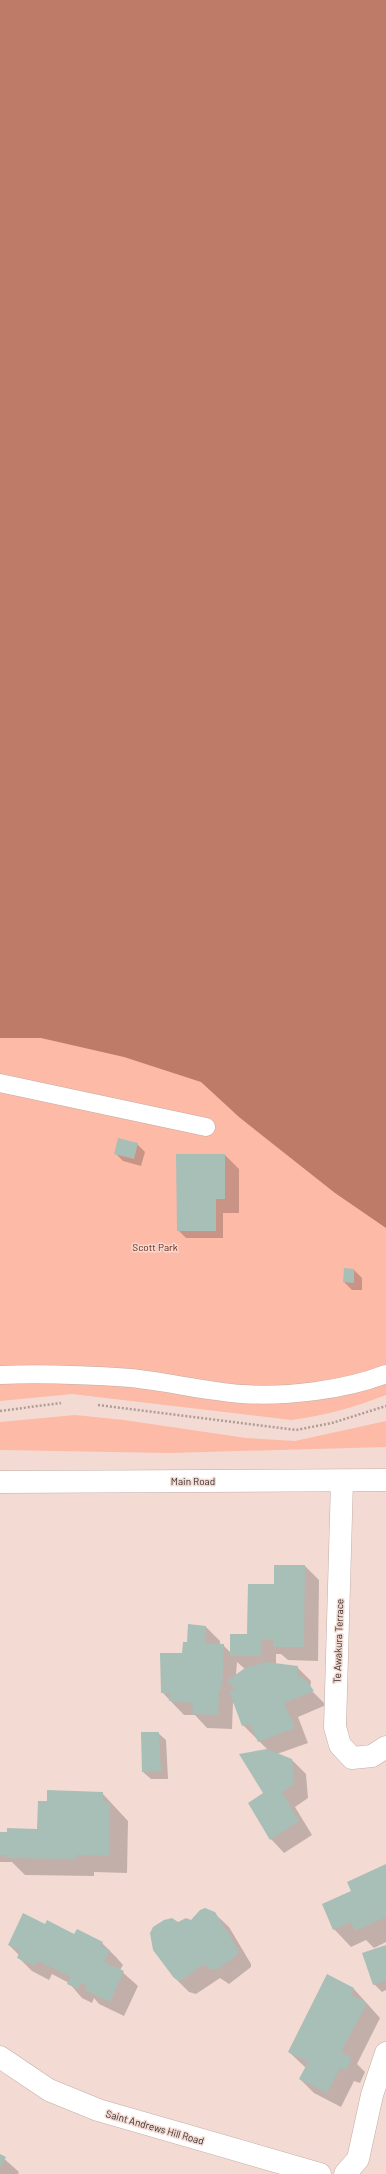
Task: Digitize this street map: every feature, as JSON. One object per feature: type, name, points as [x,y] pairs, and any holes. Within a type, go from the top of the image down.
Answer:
[{"type":"street","name":"Main Road","points":[[0,1482],[386,1480]]},
{"type":"street","name":"Te Awakura Terrace","points":[[342,1481],[334,1727],[340,1745],[352,1758],[372,1756],[386,1747]]},
{"type":"street","points":[[345,2174],[358,2159],[372,2095],[386,2054]]},
{"type":"street","name":"Saint Andrews Hill Road","points":[[0,2057],[49,2090],[98,2110],[320,2174]]},
{"type":"lane","points":[[0,1083],[206,1127]]},
{"type":"lane","points":[[0,1375],[50,1373],[132,1378],[242,1394],[292,1393],[332,1388],[386,1374]]},
{"type":"green space","name":"Scott Park","points":[[0,0],[386,0],[386,1395],[351,1407],[327,1413],[291,1420],[72,1394],[0,1401]]},
{"type":"green space","points":[[75,1415],[124,1420],[246,1438],[295,1441],[386,1421],[386,1447],[169,1453],[0,1450],[0,1422]]},
{"type":"shaded area","points":[[0,0],[386,0],[386,1228],[335,1193],[239,1117],[201,1082],[124,1057],[41,1038],[0,1038]]},
{"type":"building","points":[[118,1138],[138,1143],[134,1159],[114,1154]]},
{"type":"building","points":[[176,1154],[225,1154],[225,1199],[216,1199],[216,1231],[177,1231]]},
{"type":"building","points":[[344,1268],[354,1269],[354,1283],[343,1282]]},
{"type":"building","points":[[274,1565],[305,1565],[304,1647],[273,1647],[273,1640],[262,1640],[262,1656],[230,1656],[230,1634],[247,1634],[248,1584],[274,1584]]},
{"type":"building","points":[[188,1624],[206,1626],[206,1643],[224,1644],[222,1690],[219,1690],[218,1715],[192,1714],[193,1703],[169,1701],[170,1693],[161,1693],[160,1653],[182,1653],[183,1642],[187,1642]]},
{"type":"building","points":[[266,1662],[298,1666],[297,1674],[307,1681],[314,1691],[284,1703],[295,1728],[258,1742],[250,1724],[242,1726],[229,1691],[235,1689],[227,1681],[245,1668]]},
{"type":"building","points":[[141,1732],[159,1732],[161,1771],[142,1772]]},
{"type":"building","points":[[267,1749],[292,1759],[294,1784],[282,1792],[299,1821],[270,1840],[248,1803],[263,1793],[239,1754]]},
{"type":"building","points":[[47,1790],[103,1792],[103,1802],[110,1803],[110,1856],[76,1855],[77,1859],[6,1858],[6,1855],[0,1855],[0,1832],[7,1832],[7,1828],[37,1829],[38,1801],[47,1801]]},
{"type":"building","points":[[386,1864],[386,1917],[355,1931],[351,1922],[333,1930],[322,1904],[351,1891],[347,1882]]},
{"type":"building","points":[[205,1908],[215,1912],[238,1949],[238,1953],[218,1969],[211,1970],[206,1965],[202,1965],[181,1981],[178,1980],[174,1978],[153,1950],[150,1933],[153,1927],[164,1920],[172,1918],[178,1922],[186,1918],[191,1920],[200,1910]]},
{"type":"building","points":[[23,1913],[45,1924],[47,1920],[74,1934],[77,1929],[103,1942],[101,1946],[110,1950],[104,1962],[124,1971],[110,2002],[84,1990],[87,1985],[81,1983],[78,1989],[67,1984],[71,1977],[38,1961],[35,1966],[17,1958],[20,1951],[8,1945]]},
{"type":"building","points":[[386,1945],[386,1980],[373,1985],[362,1953]]},
{"type":"building","points":[[327,1974],[354,1988],[351,1995],[367,2003],[341,2052],[352,2058],[346,2070],[340,2068],[327,2093],[299,2079],[308,2062],[288,2052]]},
{"type":"building","points":[[0,2154],[6,2157],[0,2167]]}]
